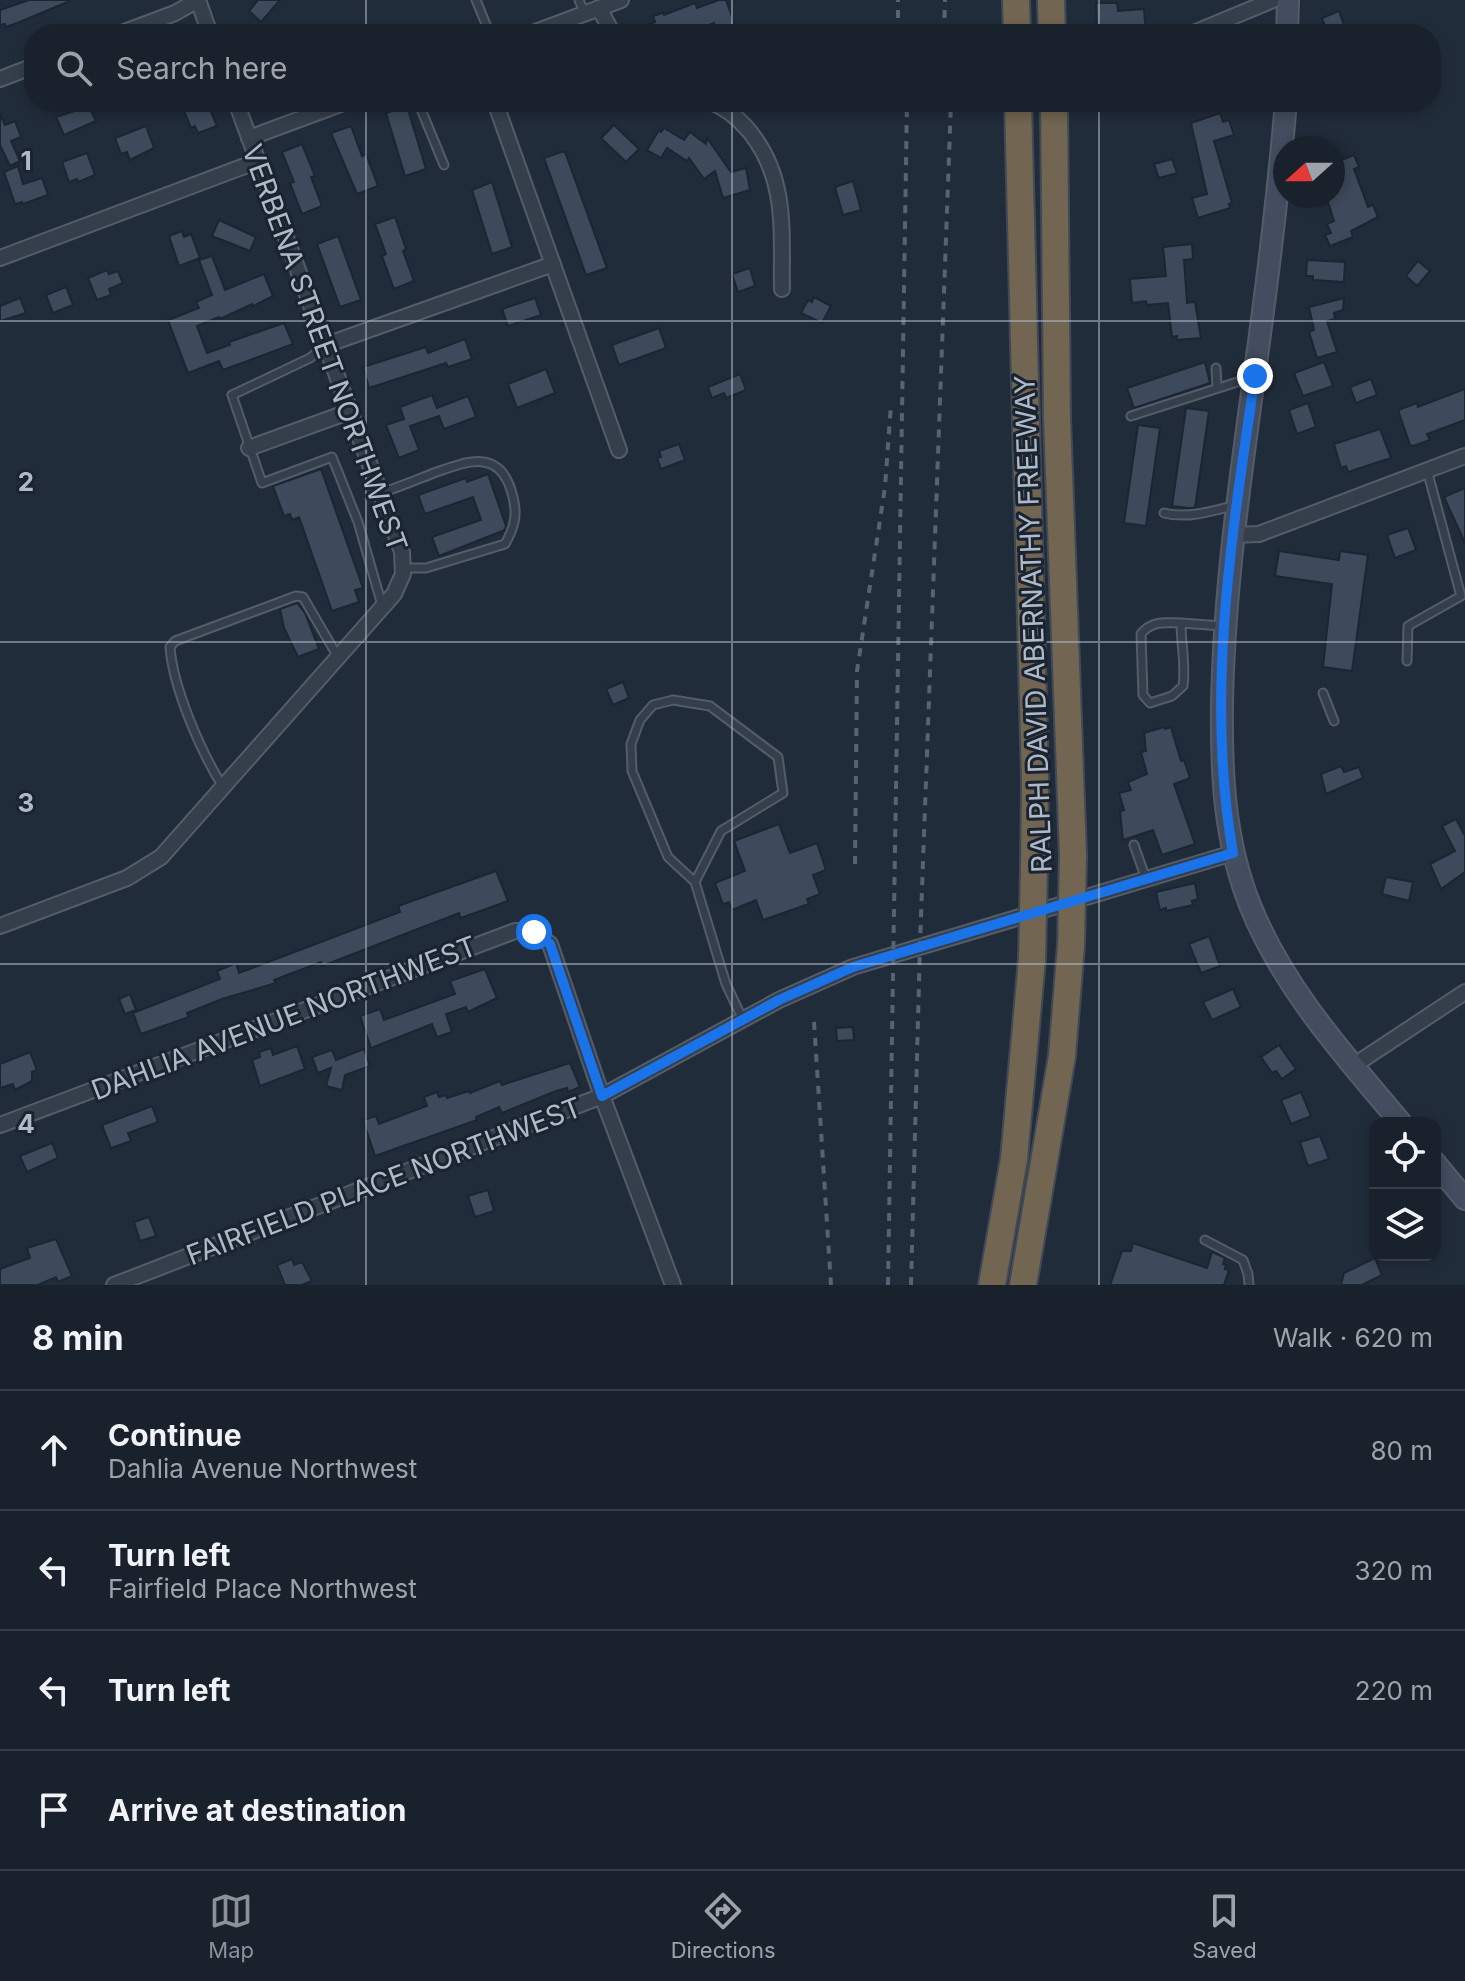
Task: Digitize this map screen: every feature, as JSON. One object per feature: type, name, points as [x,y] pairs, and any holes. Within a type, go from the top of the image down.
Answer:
[{"type":"highway","points":[[1016,0],[1017,24]]},
{"type":"highway","points":[[1051,0],[1052,24]]},
{"type":"highway","name":"RALPH DAVID ABERNATHY FREEWAY","points":[[992,1285],[1014,1159],[1032,959],[1035,781],[1018,112]]},
{"type":"highway","name":"RALPH DAVID ABERNATHY FREEWAY","points":[[1023,1285],[1062,1056],[1071,945],[1073,856],[1057,418],[1054,112]]},
{"type":"main road","points":[[1287,24],[1288,0]]},
{"type":"main road","points":[[1285,112],[1278,202],[1232,535],[1224,626],[1224,802],[1233,853],[1250,905],[1274,956],[1301,998],[1396,1117]]},
{"type":"main road","points":[[1441,1170],[1465,1199]]},
{"type":"street","points":[[146,24],[198,0],[206,24]]},
{"type":"street","points":[[549,24],[582,7],[599,8],[621,0]]},
{"type":"street","points":[[1215,24],[1273,0]]},
{"type":"street","points":[[599,8],[608,24]]},
{"type":"street","points":[[0,79],[24,70]]},
{"type":"street","name":"VERBENA STREET NORTHWEST","points":[[0,926],[127,878],[161,857],[394,594],[403,568],[402,552],[240,112]]},
{"type":"street","points":[[249,138],[319,112]]},
{"type":"street","points":[[499,112],[619,450]]},
{"type":"street","points":[[726,112],[743,123],[764,150],[777,181],[781,213],[782,289]]},
{"type":"street","points":[[0,258],[258,161]]},
{"type":"street","points":[[326,345],[553,264]]},
{"type":"street","points":[[249,448],[351,411]]},
{"type":"street","points":[[1232,535],[1259,534],[1465,456]]},
{"type":"street","name":"FAIRFIELD PLACE NORTHWEST","points":[[114,1285],[602,1096],[743,1020],[853,967],[1233,853]]},
{"type":"street","name":"DAHLIA AVENUE NORTHWEST","points":[[0,1125],[515,931],[534,932],[550,944],[602,1096]]},
{"type":"street","points":[[1353,1066],[1465,992]]},
{"type":"street","points":[[602,1096],[673,1285]]},
{"type":"lane","points":[[476,0],[486,24]]},
{"type":"lane","points":[[422,112],[444,165]]},
{"type":"lane","points":[[326,345],[310,358],[232,395],[262,483],[332,457],[358,522],[383,607]]},
{"type":"lane","points":[[1216,368],[1217,388]]},
{"type":"lane","points":[[1131,416],[1255,376]]},
{"type":"lane","points":[[381,494],[470,461],[493,464],[501,470],[511,488],[517,516],[505,544],[426,568],[403,568]]},
{"type":"lane","points":[[1407,661],[1408,626],[1461,596],[1427,470]]},
{"type":"lane","points":[[1164,513],[1175,516],[1200,514],[1236,505]]},
{"type":"lane","points":[[223,787],[206,760],[171,665],[170,647],[175,641],[296,596],[303,597],[317,617],[338,657]]},
{"type":"lane","points":[[1181,623],[1185,672],[1183,686],[1172,696],[1150,703],[1143,695],[1141,634],[1147,626],[1157,622],[1181,623],[1224,626]]},
{"type":"lane","points":[[1323,693],[1334,721]]},
{"type":"lane","points":[[695,882],[721,831],[783,793],[778,757],[710,706],[673,700],[653,705],[640,720],[631,744],[632,771],[668,857],[695,882],[726,984],[743,1020]]},
{"type":"lane","points":[[1134,845],[1146,879]]},
{"type":"lane","points":[[1205,1240],[1243,1260],[1249,1285]]},
{"type":"building","points":[[29,0],[70,1],[6,27],[5,24],[0,25],[0,10]]},
{"type":"building","points":[[258,0],[280,0],[261,22],[249,11]]},
{"type":"building","points":[[726,0],[734,24],[649,24],[655,22],[653,16],[695,3],[697,8]]},
{"type":"building","points":[[1096,3],[1117,3],[1118,11],[1144,9],[1145,24],[1097,24]]},
{"type":"building","points":[[1339,11],[1344,24],[1324,24],[1322,18]]},
{"type":"building","points":[[71,112],[92,112],[96,121],[64,135],[56,117]]},
{"type":"building","points":[[185,112],[211,112],[217,126],[198,133],[195,126],[191,128]]},
{"type":"building","points":[[409,112],[426,169],[405,176],[386,113]]},
{"type":"building","points":[[1220,113],[1223,122],[1229,120],[1234,135],[1214,141],[1232,203],[1229,204],[1230,208],[1198,218],[1192,198],[1207,194],[1191,123]]},
{"type":"building","points":[[0,114],[5,125],[15,121],[21,137],[11,141],[20,161],[10,166],[0,145]]},
{"type":"building","points":[[614,125],[639,149],[626,162],[601,138]]},
{"type":"building","points":[[146,126],[154,148],[130,160],[127,152],[121,154],[115,138]]},
{"type":"building","points":[[351,126],[378,186],[357,194],[331,133]]},
{"type":"building","points":[[664,128],[684,140],[690,132],[706,144],[707,138],[731,172],[746,168],[750,190],[723,198],[715,171],[704,179],[689,158],[687,161],[667,148],[661,158],[647,150],[659,130],[661,132]]},
{"type":"building","points":[[302,144],[315,176],[311,177],[322,206],[302,214],[282,152]]},
{"type":"building","points":[[565,152],[607,268],[586,275],[544,158]]},
{"type":"building","points":[[87,153],[95,175],[69,182],[62,162]]},
{"type":"building","points":[[1354,155],[1359,167],[1354,169],[1368,207],[1373,205],[1378,217],[1351,231],[1353,237],[1330,246],[1325,235],[1331,233],[1327,224],[1334,221],[1330,208],[1345,208],[1345,158]]},
{"type":"building","points":[[1172,159],[1177,173],[1159,178],[1154,164]]},
{"type":"building","points":[[18,166],[23,184],[42,178],[48,195],[15,204],[4,172]]},
{"type":"building","points":[[853,181],[861,210],[843,215],[835,187]]},
{"type":"building","points":[[492,182],[512,247],[492,254],[472,190]]},
{"type":"building","points":[[395,217],[414,281],[394,289],[375,224]]},
{"type":"building","points":[[219,220],[256,237],[250,251],[212,236]]},
{"type":"building","points":[[182,231],[184,237],[191,234],[200,258],[179,266],[169,236]]},
{"type":"building","points":[[338,236],[361,300],[340,307],[317,244]]},
{"type":"building","points":[[1192,244],[1193,259],[1184,260],[1187,303],[1195,302],[1201,338],[1177,340],[1177,336],[1172,337],[1168,303],[1132,303],[1130,279],[1166,276],[1163,247]]},
{"type":"building","points":[[212,256],[225,290],[264,274],[273,296],[197,326],[207,353],[284,323],[293,344],[223,370],[219,361],[188,373],[168,320],[199,308],[196,302],[212,295],[199,260]]},
{"type":"building","points":[[1307,260],[1345,262],[1344,282],[1313,280],[1313,276],[1306,276]]},
{"type":"building","points":[[1418,261],[1430,271],[1417,286],[1406,276]]},
{"type":"building","points":[[750,268],[755,286],[738,292],[732,274]]},
{"type":"building","points":[[107,270],[109,274],[118,271],[123,283],[109,289],[111,295],[97,300],[88,278]]},
{"type":"building","points":[[66,287],[73,305],[53,313],[46,295]]},
{"type":"building","points":[[814,297],[831,306],[822,323],[801,313],[808,300],[812,302]]},
{"type":"building","points":[[20,298],[26,313],[0,321],[0,306]]},
{"type":"building","points":[[535,298],[541,315],[508,326],[502,309]]},
{"type":"building","points":[[1344,298],[1343,310],[1334,313],[1335,319],[1327,321],[1337,352],[1317,358],[1309,332],[1314,330],[1309,307]]},
{"type":"building","points":[[659,328],[666,348],[619,365],[612,345]]},
{"type":"building","points":[[465,339],[472,359],[448,367],[446,363],[369,388],[363,367],[426,347],[428,353]]},
{"type":"building","points":[[1205,362],[1210,383],[1134,408],[1127,388]]},
{"type":"building","points":[[1324,362],[1333,386],[1303,396],[1294,373]]},
{"type":"building","points":[[546,369],[555,393],[517,408],[508,384]]},
{"type":"building","points":[[740,374],[746,390],[726,398],[724,393],[712,398],[708,387]]},
{"type":"building","points":[[1371,379],[1377,395],[1356,403],[1350,387]]},
{"type":"building","points":[[1465,389],[1465,420],[1427,434],[1430,440],[1410,445],[1398,410],[1417,403],[1418,407]]},
{"type":"building","points":[[432,395],[437,408],[468,396],[476,417],[444,429],[439,416],[410,426],[419,450],[399,458],[386,425],[404,419],[400,407]]},
{"type":"building","points":[[1308,403],[1316,427],[1297,434],[1289,410]]},
{"type":"building","points":[[1186,408],[1209,411],[1195,508],[1172,506]]},
{"type":"building","points":[[1138,425],[1160,428],[1146,526],[1124,523]]},
{"type":"building","points":[[1380,429],[1391,458],[1348,472],[1346,466],[1341,468],[1334,444]]},
{"type":"building","points":[[679,444],[685,460],[661,469],[657,458],[661,457],[659,451]]},
{"type":"building","points":[[321,469],[363,588],[355,590],[359,602],[332,611],[299,517],[292,520],[290,514],[284,516],[273,486]]},
{"type":"building","points":[[488,474],[505,530],[439,556],[432,537],[481,520],[473,497],[425,514],[418,495],[466,478],[467,482]]},
{"type":"building","points":[[1465,488],[1465,543],[1444,497]]},
{"type":"building","points":[[1408,528],[1416,550],[1395,558],[1387,535]]},
{"type":"building","points":[[1279,551],[1339,560],[1340,551],[1368,555],[1352,671],[1323,667],[1332,584],[1275,576]]},
{"type":"building","points":[[297,603],[305,613],[319,649],[298,657],[284,628],[280,609]]},
{"type":"building","points":[[623,682],[629,698],[613,705],[606,689]]},
{"type":"building","points":[[1171,727],[1181,761],[1184,760],[1190,778],[1174,784],[1195,844],[1162,855],[1153,830],[1123,840],[1120,811],[1124,810],[1119,793],[1131,790],[1128,782],[1147,774],[1141,752],[1146,751],[1144,733]]},
{"type":"building","points":[[1341,766],[1344,772],[1359,767],[1363,778],[1326,794],[1321,774]]},
{"type":"building","points":[[1456,819],[1465,836],[1465,872],[1441,889],[1430,864],[1455,851],[1442,826]]},
{"type":"building","points":[[779,824],[790,853],[817,843],[826,870],[813,875],[820,894],[807,899],[809,904],[763,920],[756,900],[732,910],[729,902],[723,904],[715,883],[745,871],[734,841]]},
{"type":"building","points":[[496,871],[508,901],[461,918],[459,913],[322,966],[321,962],[274,980],[276,983],[222,999],[187,1013],[189,1017],[141,1034],[133,1013],[220,979],[217,971],[236,963],[239,973],[400,912],[398,906]]},
{"type":"building","points":[[1386,877],[1413,882],[1409,901],[1382,894]]},
{"type":"building","points":[[1195,883],[1198,899],[1192,901],[1193,905],[1160,910],[1156,892]]},
{"type":"building","points":[[1209,936],[1220,966],[1201,973],[1189,944]]},
{"type":"building","points":[[485,969],[497,998],[468,1012],[466,1007],[446,1014],[452,1032],[437,1037],[432,1024],[371,1048],[360,1016],[380,1009],[384,1020],[455,994],[450,981]]},
{"type":"building","points":[[1233,989],[1241,1007],[1212,1020],[1203,1002]]},
{"type":"building","points":[[130,994],[136,1010],[125,1014],[119,999]]},
{"type":"building","points":[[853,1027],[854,1040],[837,1041],[836,1028]]},
{"type":"building","points":[[1279,1045],[1296,1069],[1282,1079],[1276,1071],[1272,1073],[1261,1057]]},
{"type":"building","points":[[297,1046],[305,1069],[260,1086],[252,1060],[260,1057],[259,1052],[271,1048],[273,1055]]},
{"type":"building","points":[[364,1049],[370,1066],[345,1075],[342,1090],[326,1086],[331,1068],[318,1073],[312,1057],[332,1050],[336,1060]]},
{"type":"building","points":[[30,1052],[37,1070],[32,1072],[32,1081],[15,1090],[13,1084],[0,1088],[0,1064]]},
{"type":"building","points":[[570,1063],[580,1087],[568,1092],[567,1088],[556,1091],[502,1113],[499,1107],[476,1117],[477,1120],[375,1156],[363,1120],[376,1116],[379,1124],[427,1106],[424,1097],[437,1092],[439,1097],[446,1095],[447,1098],[470,1093],[500,1081],[502,1085]]},
{"type":"building","points":[[1301,1092],[1311,1116],[1291,1124],[1281,1100]]},
{"type":"building","points":[[152,1106],[158,1122],[128,1133],[131,1141],[111,1148],[102,1125]]},
{"type":"building","points":[[1320,1136],[1329,1159],[1308,1166],[1300,1142]]},
{"type":"building","points":[[52,1143],[58,1158],[27,1172],[20,1156]]},
{"type":"building","points":[[488,1190],[494,1211],[475,1217],[468,1196]]},
{"type":"building","points":[[149,1217],[156,1236],[140,1241],[134,1222]]},
{"type":"building","points":[[56,1239],[72,1276],[58,1282],[56,1277],[38,1285],[0,1285],[0,1269],[30,1258],[27,1248]]},
{"type":"building","points":[[1133,1243],[1207,1268],[1212,1252],[1219,1255],[1225,1258],[1223,1264],[1229,1270],[1224,1285],[1110,1285],[1122,1251],[1131,1251]]},
{"type":"building","points":[[292,1259],[294,1265],[302,1262],[312,1281],[302,1285],[285,1285],[277,1265]]},
{"type":"building","points":[[1369,1261],[1376,1261],[1382,1275],[1362,1285],[1341,1285],[1344,1273]]},
{"type":"railway","points":[[898,0],[898,24]]},
{"type":"railway","points":[[944,24],[945,0]]},
{"type":"railway","points":[[888,1285],[907,112]]},
{"type":"railway","points":[[911,1285],[920,944],[951,112]]},
{"type":"railway","points":[[855,864],[857,671],[885,487],[891,404]]},
{"type":"railway","points":[[814,1022],[831,1285]]},
{"type":"route","points":[[534,932],[550,944],[602,1096],[779,1000],[853,967],[1233,853],[1224,802],[1223,637],[1232,535],[1255,376]]}]
